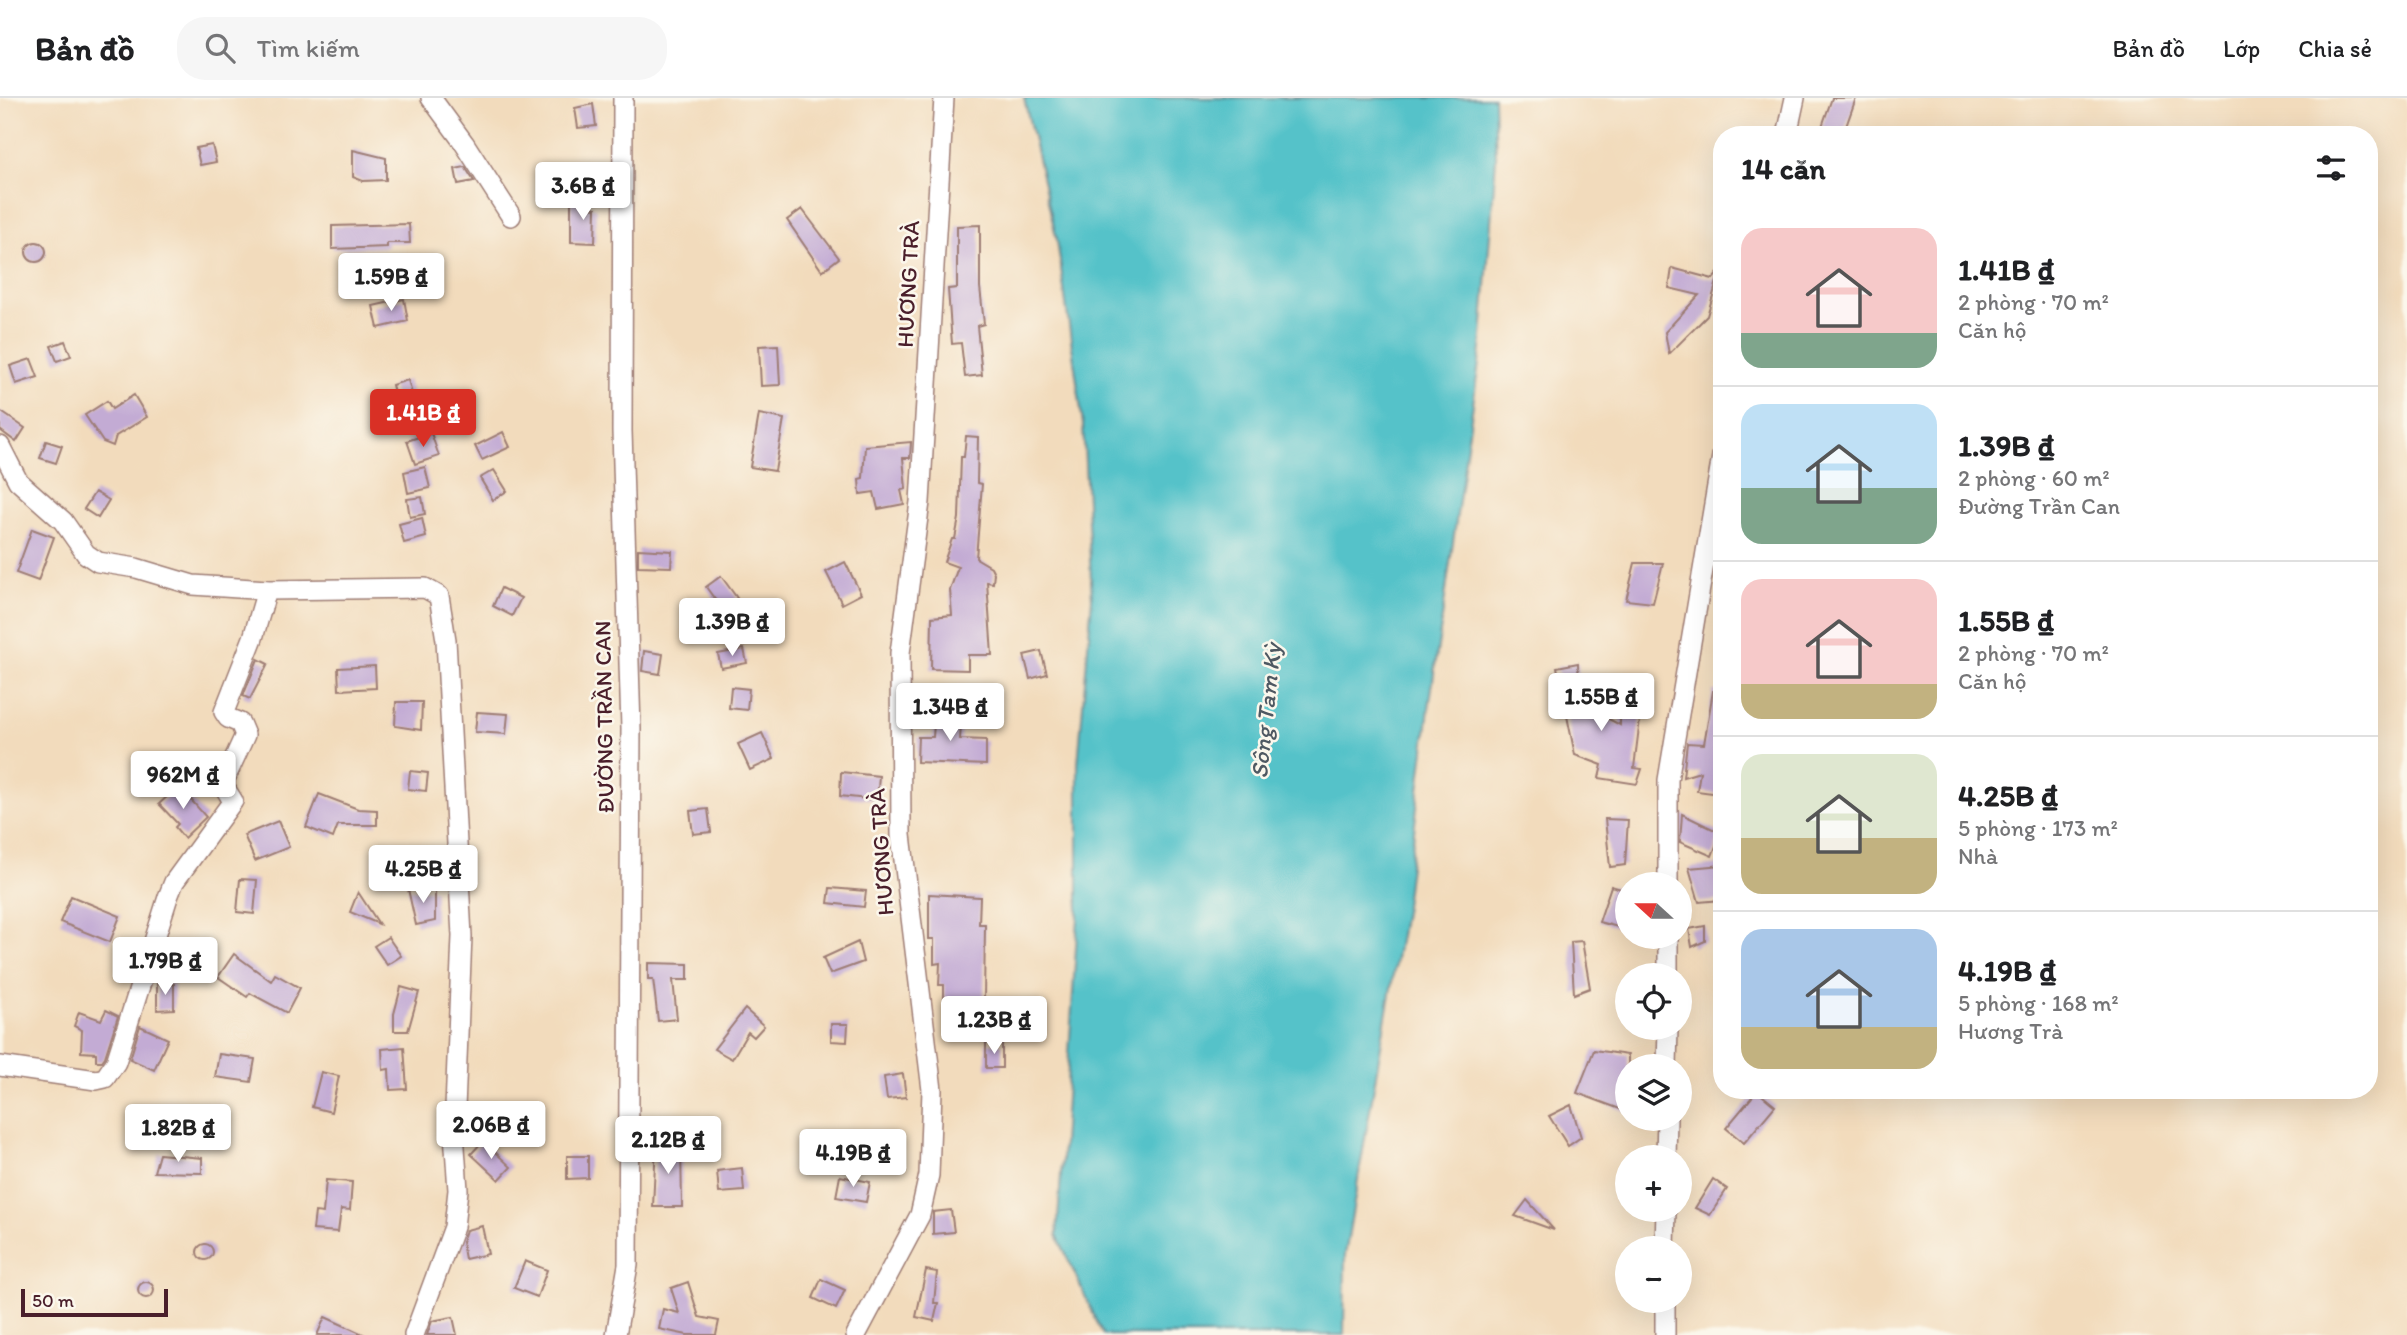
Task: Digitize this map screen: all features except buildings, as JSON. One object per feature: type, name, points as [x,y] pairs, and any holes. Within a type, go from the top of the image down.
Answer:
[{"type":"street","points":[[430,98],[464,143],[511,216]]},
{"type":"street","name":"ĐƯỜNG TRẦN CAN","points":[[616,1335],[628,1265],[631,729],[622,431],[623,98]]},
{"type":"street","name":"HƯƠNG TRÀ","points":[[856,1335],[920,1214],[926,1197],[931,1155],[932,1090],[901,835],[900,665],[904,612],[920,502],[944,98]]},
{"type":"street","points":[[1789,126],[1795,98]]},
{"type":"street","points":[[0,446],[18,481],[63,521],[86,554],[99,562],[136,568],[193,585],[267,590],[425,588],[439,596],[442,604],[454,764],[462,936],[454,1133],[458,1190],[454,1227],[414,1335]]},
{"type":"street","points":[[1668,872],[1668,780],[1713,510]]},
{"type":"street","points":[[0,1066],[96,1080],[106,1078],[116,1062],[174,882],[233,802],[225,788],[225,779],[245,736],[240,723],[228,719],[224,712],[253,638],[267,590]]},
{"type":"street","points":[[1665,1313],[1665,1335]]},
{"type":"water","name":"Sông Tam Kỳ","points":[[1024,98],[1494,98],[1496,158],[1481,349],[1429,708],[1405,906],[1345,1255],[1344,1335],[1103,1335],[1057,1235],[1078,917],[1078,764],[1092,599],[1083,424],[1057,240]]}]
